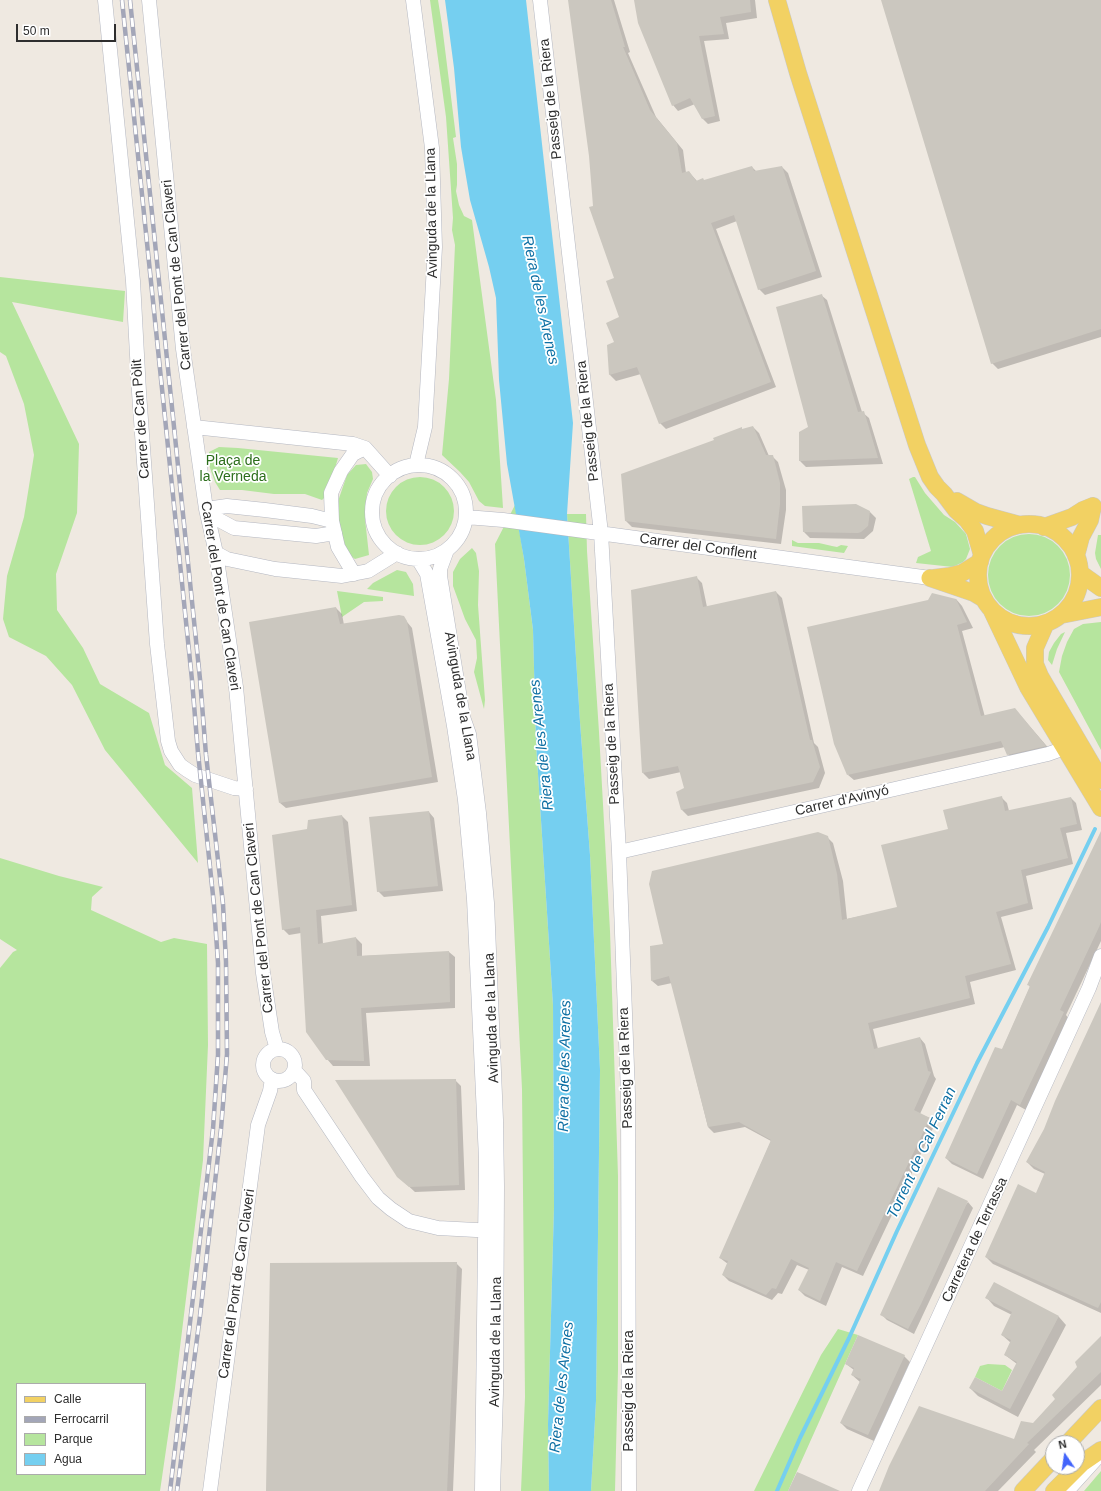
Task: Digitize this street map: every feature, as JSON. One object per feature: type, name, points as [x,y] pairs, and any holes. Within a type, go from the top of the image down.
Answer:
[{"type":"main road","points":[[777,0],[798,73],[917,445],[930,476],[937,487],[975,531],[981,558]]},
{"type":"main road","points":[[944,494],[976,512],[987,516],[1020,525],[1036,525],[1054,531],[1064,538],[1071,546],[1078,565],[1101,588]]},
{"type":"main road","points":[[1044,527],[1072,517],[1097,501]]},
{"type":"main road","points":[[1097,501],[1090,520],[1081,537],[1077,592],[1070,604],[1053,619],[1035,648],[1036,664],[1040,676],[1101,780]]},
{"type":"main road","points":[[1020,525],[997,536],[986,548],[981,558],[978,582],[1028,687],[1101,808]]},
{"type":"main road","points":[[930,578],[962,573],[981,558]]},
{"type":"main road","points":[[930,578],[974,593],[1003,619],[1016,624],[1034,626],[1053,619],[1101,607]]},
{"type":"main road","points":[[1076,1435],[1101,1408]]},
{"type":"main road","points":[[1054,1491],[1082,1463],[1101,1452]]},
{"type":"main road","points":[[1023,1491],[1045,1468]]},
{"type":"street","name":"Carrer de Can Pòlit","points":[[105,0],[133,281],[139,392],[157,644],[168,741],[171,751],[180,765],[187,770],[196,775],[234,788],[246,789]]},
{"type":"street","name":"Carrer del Pont de Can Claveri","points":[[149,0],[183,349],[206,509],[216,553],[236,687],[263,974],[272,1032],[278,1049]]},
{"type":"street","name":"Avinguda de la Llana","points":[[413,0],[432,148],[435,247],[425,427],[416,465]]},
{"type":"street","name":"Passeig de la Riera","points":[[540,0],[600,533],[619,852],[628,1107],[629,1491]]},
{"type":"street","points":[[194,427],[353,444],[365,448],[390,476]]},
{"type":"street","name":"Avinguda de la Llana","points":[[425,427],[427,443],[433,466]]},
{"type":"street","points":[[354,574],[338,547],[333,527],[331,493],[341,471],[353,454],[365,448]]},
{"type":"street","points":[[416,465],[433,466],[447,474],[458,485],[465,501],[466,517],[458,538],[447,550],[434,556],[418,559],[397,553],[391,549],[380,537],[375,527],[372,511],[380,486],[397,470],[416,465]]},
{"type":"street","points":[[206,509],[227,506],[312,516],[333,527]]},
{"type":"street","points":[[206,509],[219,520],[234,528],[316,536],[333,527]]},
{"type":"street","name":"Carrer del Conflent","points":[[466,517],[503,520],[930,578]]},
{"type":"street","name":"Avinguda de la Llana","points":[[447,550],[440,569],[440,576],[463,717],[469,734],[479,813],[487,903],[496,1120],[482,1491]]},
{"type":"street","points":[[216,553],[227,559],[275,568],[342,576],[368,571],[397,553]]},
{"type":"street","name":"Avinguda de la Llana","points":[[418,559],[427,574],[454,726],[465,800],[474,899],[479,980],[486,1159],[492,1231],[496,1394],[493,1491]]},
{"type":"street","name":"Carrer d'Avinyó","points":[[619,852],[1065,748]]},
{"type":"street","points":[[1089,988],[1101,956]]},
{"type":"street","points":[[1089,988],[1101,967]]},
{"type":"street","name":"Carretera de Terrassa","points":[[859,1491],[1089,988]]},
{"type":"street","points":[[284,1076],[294,1062],[291,1054],[283,1049],[269,1052],[264,1057],[263,1063],[263,1070],[267,1076],[284,1076],[297,1088],[304,1090],[362,1177],[378,1198],[391,1209],[409,1221],[438,1228],[492,1231]]},
{"type":"street","name":"Carrer del Pont de Can Claveri","points":[[210,1491],[258,1125],[270,1091],[284,1076]]},
{"type":"street","points":[[1067,1491],[1101,1452]]},
{"type":"street","points":[[1079,1491],[1101,1464]]},
{"type":"green space","points":[[430,0],[438,0],[442,25],[456,137],[453,138],[457,164],[456,191],[459,205],[464,216],[472,220],[496,400],[503,508],[485,506],[479,501],[469,482],[442,455],[449,379],[455,245],[452,230],[453,218],[446,117]]},
{"type":"green space","points":[[0,277],[125,291],[123,322],[12,302],[79,444],[77,513],[56,574],[57,610],[83,648],[100,684],[149,713],[165,765],[192,788],[198,863],[105,750],[72,685],[46,656],[9,637],[3,619],[7,576],[24,517],[34,455],[24,404],[6,356],[0,352]]},
{"type":"green space","name":"Plaça de la Verneda","points":[[219,447],[338,458],[327,495],[322,500],[305,494],[274,494],[242,490],[220,490],[215,482],[209,465],[209,452]]},
{"type":"green space","points":[[366,464],[372,472],[373,479],[367,493],[365,519],[369,555],[355,559],[347,553],[339,531],[336,507],[347,475],[356,465]]},
{"type":"green space","points":[[420,477],[433,480],[444,487],[451,498],[454,511],[451,524],[444,535],[433,542],[420,545],[407,542],[396,535],[389,524],[386,511],[389,498],[396,487],[407,480]]},
{"type":"green space","points":[[915,477],[925,493],[944,515],[955,522],[966,534],[970,549],[966,559],[963,562],[953,567],[916,563],[918,557],[931,551],[909,479]]},
{"type":"green space","points":[[515,505],[524,559],[533,630],[536,743],[553,1005],[554,1207],[548,1424],[549,1491],[521,1491],[525,1397],[522,1089],[495,544]]},
{"type":"green space","points":[[567,514],[586,514],[610,931],[618,1176],[618,1369],[615,1491],[591,1491],[596,1401],[600,1070],[590,855]]},
{"type":"green space","points":[[1021,534],[1037,534],[1052,541],[1063,552],[1070,567],[1070,583],[1067,591],[1058,604],[1045,613],[1037,616],[1021,616],[1006,609],[995,598],[988,583],[988,567],[995,552],[1006,541]]},
{"type":"green space","points":[[1098,535],[1101,535],[1101,569],[1095,553]]},
{"type":"green space","points":[[792,540],[798,543],[819,543],[837,547],[841,545],[848,546],[844,553],[792,546]]},
{"type":"green space","points":[[472,548],[476,553],[479,571],[478,605],[485,700],[484,709],[474,672],[477,658],[476,640],[465,619],[453,586],[453,572],[460,559]]},
{"type":"green space","points":[[397,570],[406,572],[413,584],[414,596],[367,589],[373,583]]},
{"type":"green space","points":[[337,591],[383,597],[383,601],[364,602],[342,617]]},
{"type":"green space","points":[[1101,622],[1101,750],[1059,672],[1062,656],[1074,629],[1083,624]]},
{"type":"green space","points":[[1065,632],[1057,649],[1052,665],[1048,660],[1049,652],[1061,634]]},
{"type":"green space","points":[[0,858],[59,876],[103,887],[92,897],[91,910],[161,942],[174,938],[207,944],[208,1045],[203,1160],[175,1388],[160,1491],[0,1491],[0,968],[13,952],[17,950],[0,939]]},
{"type":"green space","points":[[838,1329],[858,1335],[788,1491],[754,1491],[821,1355]]},
{"type":"green space","points":[[988,1364],[1005,1365],[1012,1370],[1002,1391],[975,1377],[980,1366]]},
{"type":"green space","points":[[1101,1471],[1101,1491],[1084,1491]]},
{"type":"water","name":"Riera de les Arenes","points":[[445,0],[526,0],[573,423],[567,514],[590,855],[600,1070],[596,1401],[591,1491],[549,1491],[548,1424],[554,1207],[553,1005],[536,743],[533,630],[524,559],[507,464],[499,380],[496,298],[470,200],[461,147],[454,68]]},
{"type":"building","points":[[568,0],[611,0],[625,47],[623,47],[650,110],[677,143],[682,173],[689,171],[696,181],[752,166],[754,171],[782,166],[816,271],[758,290],[734,215],[711,223],[771,382],[659,424],[637,367],[609,375],[607,345],[614,342],[606,323],[619,317],[606,281],[614,278],[589,207],[593,206],[589,156]]},
{"type":"building","points":[[634,0],[750,0],[751,12],[720,17],[724,34],[699,36],[715,116],[702,119],[690,98],[672,106],[638,23]]},
{"type":"building","points":[[881,0],[1101,0],[1101,329],[991,364]]},
{"type":"building","points":[[822,294],[858,412],[864,411],[878,458],[799,461],[799,432],[808,427],[776,307]]},
{"type":"building","points":[[753,426],[766,455],[773,455],[780,483],[780,504],[776,539],[625,521],[621,474],[714,440],[713,438],[742,427],[742,429]]},
{"type":"building","points":[[856,504],[870,511],[868,526],[861,532],[803,532],[802,506]]},
{"type":"building","points":[[697,576],[703,607],[776,591],[810,740],[812,740],[820,767],[813,782],[681,810],[676,792],[684,788],[678,766],[642,773],[631,590]]},
{"type":"building","points":[[932,593],[956,599],[967,622],[957,625],[981,716],[1015,708],[1046,746],[1007,755],[1001,741],[847,775],[834,744],[807,627],[928,600]]},
{"type":"building","points":[[336,607],[340,624],[399,615],[404,616],[407,621],[432,777],[279,803],[249,622]]},
{"type":"building","points":[[1002,796],[1005,811],[1071,797],[1077,824],[1060,828],[1068,858],[1021,870],[1028,903],[996,912],[1011,964],[965,976],[970,998],[868,1023],[874,1049],[920,1037],[928,1071],[931,1072],[914,1110],[930,1118],[857,1271],[836,1262],[820,1301],[798,1290],[809,1268],[791,1259],[776,1289],[772,1288],[766,1295],[722,1275],[728,1261],[719,1258],[771,1140],[739,1122],[708,1127],[669,976],[651,981],[650,946],[663,944],[649,884],[652,871],[818,832],[828,836],[837,874],[842,920],[897,907],[881,845],[948,829],[943,810]]},
{"type":"building","points":[[429,811],[438,886],[377,892],[369,817]]},
{"type":"building","points":[[342,815],[352,905],[316,910],[318,944],[356,937],[357,956],[449,951],[450,1002],[361,1008],[364,1061],[326,1060],[306,1032],[300,927],[282,930],[272,835],[307,829],[308,820]]},
{"type":"building","points":[[1101,831],[1101,922],[1060,1010],[1064,1012],[1020,1105],[1011,1100],[977,1174],[945,1158],[995,1047],[1002,1049],[1030,986],[1027,985]]},
{"type":"building","points":[[1101,1002],[1101,1302],[1098,1308],[985,1257],[1018,1184],[1036,1193],[1045,1172],[1026,1162],[1044,1129],[1055,1101]]},
{"type":"building","points":[[456,1079],[459,1185],[409,1187],[397,1177],[335,1080]]},
{"type":"building","points":[[938,1187],[968,1201],[908,1329],[880,1315]]},
{"type":"building","points":[[457,1262],[447,1491],[266,1491],[270,1263]]},
{"type":"building","points":[[994,1282],[1059,1316],[1010,1409],[969,1388],[975,1377],[1002,1391],[1017,1362],[1004,1355],[1011,1340],[1001,1335],[1012,1312],[985,1298]]},
{"type":"building","points":[[858,1335],[905,1355],[868,1435],[840,1423],[861,1379],[851,1375],[854,1368],[845,1364]]},
{"type":"building","points":[[1101,1336],[1101,1372],[1027,1443],[1029,1444],[985,1491],[879,1491],[889,1466],[919,1406],[1014,1439],[1021,1421],[1033,1423],[1055,1399],[1052,1395],[1077,1367],[1075,1362]]},
{"type":"building","points":[[797,1472],[802,1474],[840,1491],[788,1491]]},
{"type":"waterway","name":"Torrent de Cal Ferran","points":[[777,1491],[800,1438],[849,1338],[897,1231],[977,1063],[1048,927],[1095,829]]},
{"type":"railway","points":[[122,0],[192,680],[214,905],[218,963],[218,1055],[213,1129],[170,1491]]},
{"type":"railway","points":[[130,0],[200,679],[206,755],[223,904],[226,962],[227,1054],[221,1129],[200,1316],[177,1491]]}]
